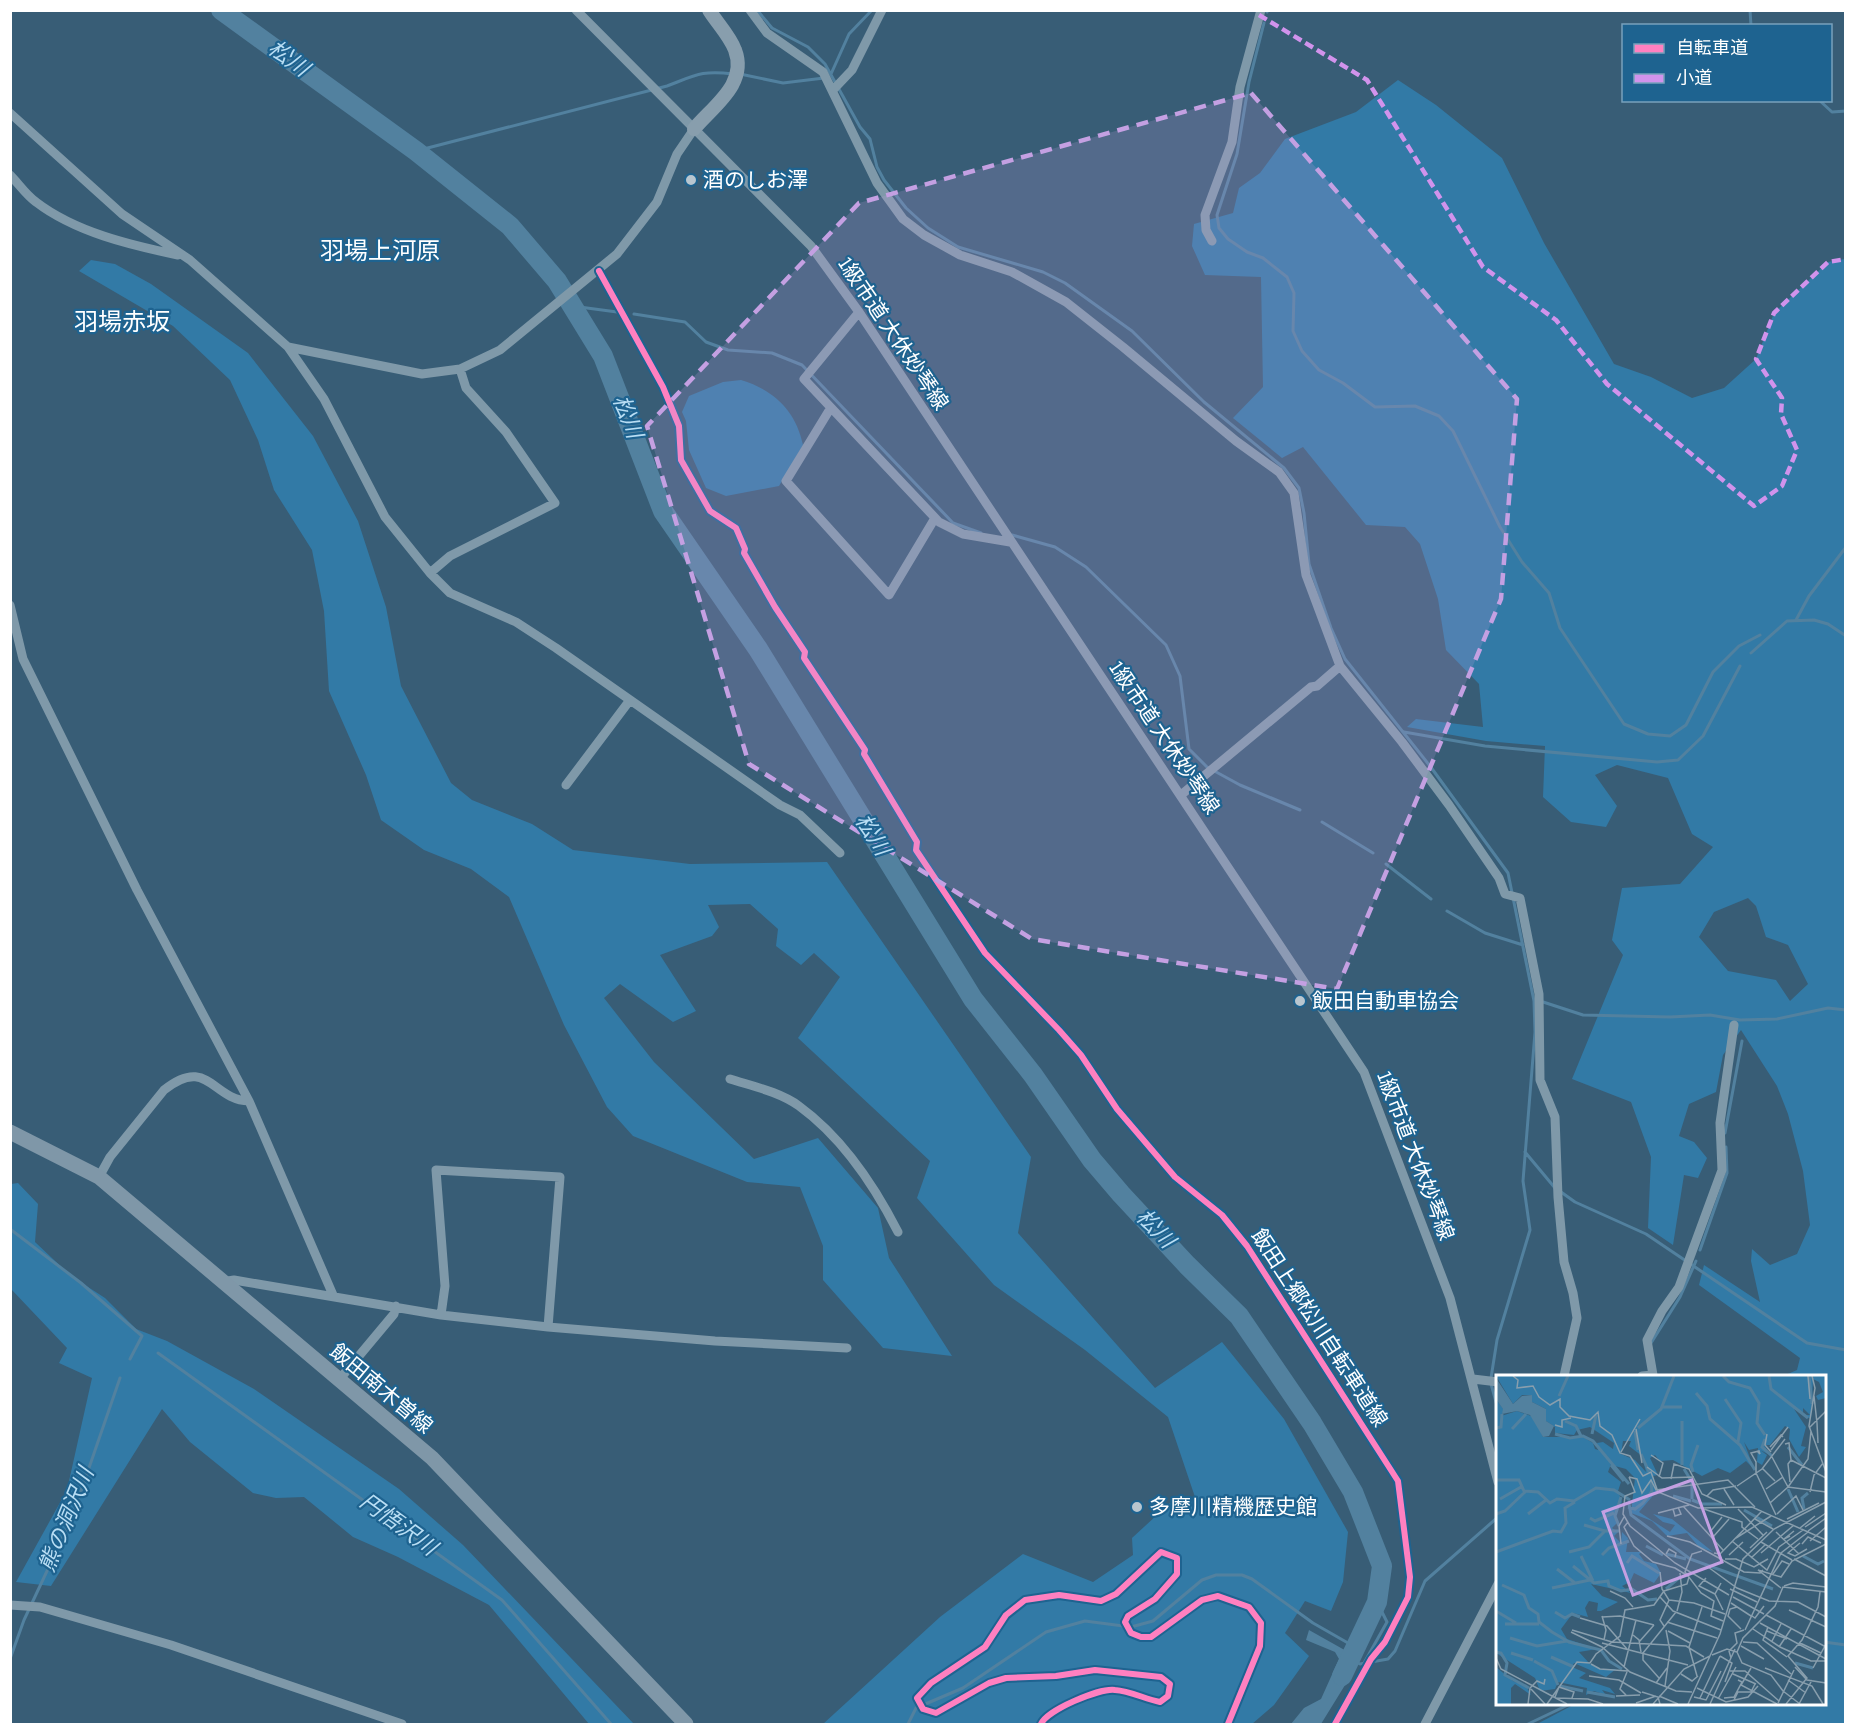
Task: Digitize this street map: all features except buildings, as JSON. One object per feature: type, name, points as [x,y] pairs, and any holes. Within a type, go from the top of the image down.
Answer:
[{"type":"main road","name":"飯田南木曽線","points":[[10,1132],[99,1178],[432,1458],[686,1725]]},
{"type":"street","name":"1級市道 大休妙琴線","points":[[576,10],[811,246],[859,312],[1364,1072],[1450,1298],[1473,1380],[1496,1478]]},
{"type":"street","points":[[288,347],[422,374],[460,369],[500,350],[544,316],[617,254],[652,208],[677,154],[694,129],[732,88],[736,74],[735,50],[709,10]]},
{"type":"street","points":[[750,10],[767,33],[825,76],[837,88],[877,183],[903,219],[924,235],[960,255],[1012,272],[1065,302],[1236,441],[1280,472],[1294,493],[1306,575],[1340,666],[1402,742],[1449,805],[1499,878],[1505,894],[1520,898],[1539,994],[1540,1080],[1555,1117],[1558,1197],[1564,1262],[1577,1318],[1564,1375]]},
{"type":"street","points":[[837,88],[852,70],[882,10]]},
{"type":"street","points":[[1212,241],[1206,230],[1206,215],[1232,142],[1240,87],[1261,10]]},
{"type":"street","points":[[10,113],[122,214],[182,255],[288,347],[324,399],[386,517],[430,573],[450,592],[516,622],[780,805],[800,815],[840,853]]},
{"type":"street","points":[[10,175],[35,202],[72,223],[107,236],[182,255]]},
{"type":"street","points":[[859,312],[804,379],[935,518],[963,534],[1010,542]]},
{"type":"street","points":[[430,573],[450,556],[555,503],[507,432],[466,388],[460,369]]},
{"type":"street","points":[[830,409],[786,481],[889,595],[935,518]]},
{"type":"street","points":[[10,605],[14,639],[23,659],[137,890],[249,1101],[333,1295]]},
{"type":"street","points":[[1181,795],[1340,666]]},
{"type":"street","points":[[566,785],[630,700]]},
{"type":"street","points":[[1653,1375],[1647,1340],[1662,1311],[1679,1287],[1687,1269],[1722,1170],[1720,1123],[1734,1025]]},
{"type":"street","points":[[99,1178],[110,1157],[164,1090],[174,1081],[184,1077],[200,1077],[209,1080],[234,1098],[249,1101]]},
{"type":"street","points":[[730,1079],[798,1105],[822,1126],[877,1190],[898,1232]]},
{"type":"street","points":[[441,1315],[445,1286],[436,1170],[560,1177],[548,1327]]},
{"type":"street","points":[[222,1282],[234,1280],[441,1315],[548,1327],[715,1341],[847,1348]]},
{"type":"street","points":[[338,1381],[394,1314],[396,1306]]},
{"type":"street","points":[[1473,1380],[1496,1382]]},
{"type":"street","points":[[1425,1725],[1496,1586]]},
{"type":"street","points":[[15,1606],[40,1607],[171,1645],[402,1725]]},
{"type":"highlighted area","points":[[1251,93],[1517,399],[1501,599],[1337,989],[1032,939],[749,764],[647,426],[859,203]]},
{"type":"shaded area","points":[[1398,80],[1436,105],[1502,158],[1544,243],[1614,364],[1651,377],[1692,398],[1724,388],[1756,359],[1774,313],[1828,262],[1845,259],[1845,1724],[1537,1724],[1573,1705],[1826,1705],[1826,1375],[1785,1375],[1797,1370],[1800,1358],[1699,1285],[1704,1265],[1760,1302],[1751,1261],[1752,1249],[1770,1265],[1797,1254],[1810,1225],[1803,1171],[1788,1114],[1777,1086],[1741,1030],[1723,1055],[1716,1092],[1689,1104],[1679,1136],[1694,1142],[1707,1158],[1698,1178],[1684,1175],[1673,1245],[1648,1228],[1651,1157],[1631,1102],[1572,1079],[1623,955],[1612,940],[1622,888],[1680,884],[1713,847],[1692,834],[1668,778],[1617,765],[1595,775],[1617,806],[1606,827],[1571,822],[1543,797],[1545,746],[1486,741],[1407,727],[1416,719],[1483,727],[1479,684],[1446,650],[1438,599],[1420,544],[1405,527],[1366,525],[1303,447],[1282,458],[1233,418],[1263,387],[1261,277],[1205,275],[1192,246],[1194,224],[1233,213],[1239,188],[1260,173],[1285,139],[1356,112]],"holes":[[[1748,898],[1756,906],[1766,937],[1788,945],[1808,984],[1790,1001],[1776,980],[1728,971],[1699,937],[1714,912]]]},
{"type":"shaded area","points":[[91,260],[115,264],[151,284],[248,353],[313,436],[358,521],[386,607],[401,686],[451,783],[472,800],[532,824],[573,850],[690,864],[827,862],[1031,1157],[1018,1233],[1155,1388],[1222,1342],[1284,1419],[1348,1532],[1343,1582],[1331,1611],[1305,1601],[1285,1633],[1309,1656],[1274,1705],[1252,1724],[823,1724],[940,1617],[1023,1554],[1093,1582],[1133,1555],[1132,1538],[1170,1503],[1196,1500],[1168,1417],[1085,1350],[994,1285],[917,1198],[930,1161],[798,1038],[840,977],[814,953],[801,965],[776,946],[778,929],[750,904],[708,905],[719,927],[712,936],[660,955],[696,1011],[673,1022],[620,984],[604,998],[654,1062],[754,1159],[818,1138],[878,1208],[889,1258],[952,1356],[883,1348],[823,1280],[823,1246],[800,1187],[747,1182],[633,1136],[607,1107],[564,1025],[509,897],[471,869],[424,850],[381,820],[366,775],[329,691],[324,611],[312,550],[274,490],[258,440],[230,380],[173,326],[79,271]]},
{"type":"shaded area","points":[[741,380],[764,390],[782,404],[795,422],[803,445],[779,486],[726,496],[706,488],[689,450],[686,421],[682,412],[689,396],[723,382]]},
{"type":"shaded area","points":[[18,1183],[38,1204],[35,1242],[71,1276],[105,1298],[136,1329],[167,1341],[254,1389],[399,1489],[463,1545],[634,1724],[589,1724],[489,1605],[398,1557],[353,1537],[304,1497],[276,1498],[253,1493],[190,1442],[162,1409],[51,1586],[16,1582],[67,1490],[92,1378],[59,1363],[67,1348],[11,1289],[11,1184]]},
{"type":"shaded area","points":[[1309,1630],[1357,1657],[1350,1677],[1321,1724],[1291,1724],[1304,1708],[1321,1699],[1339,1659],[1335,1652],[1306,1640]]},
{"type":"waterway","name":"松川","points":[[221,10],[416,151],[510,226],[557,281],[603,356],[663,511],[758,649],[973,999],[1033,1075],[1092,1160],[1187,1265],[1239,1316],[1312,1423],[1353,1492],[1382,1566],[1377,1602],[1342,1676]]},
{"type":"waterway","points":[[757,10],[772,28],[808,47],[825,64],[860,127],[870,139],[877,167],[884,180],[906,208],[928,228],[958,247],[1043,272],[1065,283],[1132,331],[1204,402],[1284,468],[1299,488],[1309,564],[1331,628],[1345,659],[1430,766],[1508,873],[1534,1001],[1535,1032],[1523,1181],[1530,1230],[1497,1340],[1491,1378]]},
{"type":"waterway","points":[[831,74],[849,34],[872,10]]},
{"type":"waterway","points":[[1750,10],[1751,24]]},
{"type":"waterway","points":[[1264,23],[1249,82],[1237,154],[1217,215],[1219,228],[1228,239],[1247,252],[1263,258],[1287,277],[1294,293],[1293,331],[1302,351],[1319,370],[1343,383],[1375,407],[1415,406],[1439,416],[1453,431],[1500,527],[1522,562],[1549,593],[1560,628],[1624,724],[1648,734],[1670,736],[1686,725],[1713,672],[1739,646],[1760,635]]},
{"type":"waterway","points":[[416,151],[667,86],[699,74],[733,74]]},
{"type":"waterway","points":[[740,74],[783,83],[824,78]]},
{"type":"waterway","points":[[1821,102],[1832,112],[1846,111]]},
{"type":"waterway","points":[[572,306],[617,312]]},
{"type":"waterway","points":[[634,314],[685,322],[706,342],[728,350],[772,353],[802,365],[953,523],[981,533]]},
{"type":"waterway","points":[[1012,535],[1055,547],[1086,567],[1166,645],[1180,676],[1189,749],[1207,767],[1240,785],[1300,810]]},
{"type":"waterway","points":[[1796,620],[1809,596],[1846,547]]},
{"type":"waterway","points":[[1751,653],[1787,621],[1814,620],[1828,624],[1846,636]]},
{"type":"waterway","points":[[1404,732],[1485,746],[1657,762],[1678,760],[1703,736],[1740,666]]},
{"type":"waterway","points":[[1322,822],[1373,853]]},
{"type":"waterway","points":[[1386,864],[1431,899]]},
{"type":"waterway","points":[[1447,911],[1485,933],[1523,945]]},
{"type":"waterway","points":[[1540,1001],[1583,1015],[1670,1017],[1710,1015],[1740,1020],[1777,1019],[1828,1008],[1846,1010]]},
{"type":"waterway","points":[[1725,1133],[1742,1041]]},
{"type":"waterway","points":[[1700,1250],[1727,1173],[1726,1147]]},
{"type":"waterway","points":[[1525,1152],[1555,1188]]},
{"type":"waterway","points":[[1561,1192],[1575,1202],[1646,1234],[1692,1265]]},
{"type":"waterway","name":"円悟沢川","points":[[10,1229],[81,1283],[142,1336],[130,1359]]},
{"type":"waterway","points":[[1651,1343],[1680,1297],[1696,1261]]},
{"type":"waterway","points":[[1695,1267],[1807,1343],[1846,1350]]},
{"type":"waterway","name":"円悟沢川","points":[[158,1353],[502,1600],[611,1724]]},
{"type":"waterway","name":"熊の洞沢川","points":[[10,1659],[24,1620],[71,1520],[120,1378]]},
{"type":"waterway","points":[[1491,1384],[1496,1402]]},
{"type":"waterway","points":[[1352,1660],[1360,1664],[1388,1659],[1395,1651],[1425,1581],[1496,1519]]},
{"type":"waterway","points":[[908,1724],[916,1708],[963,1688],[1046,1632],[1085,1621],[1131,1627],[1153,1621],[1202,1580],[1216,1575],[1242,1575],[1252,1579],[1313,1623],[1355,1647]]},
{"type":"waterway","points":[[1364,1663],[1387,1622],[1377,1602]]},
{"type":"waterway","points":[[1826,1642],[1846,1645]]},
{"type":"waterway","points":[[1528,1724],[1568,1705]]},
{"type":"marked path","points":[[1259,15],[1367,80],[1483,267],[1556,320],[1607,384],[1754,506],[1782,486],[1797,450],[1781,414],[1782,398],[1756,359],[1774,313],[1828,262],[1846,259]]},
{"type":"cycle path","name":"飯田上郷松川自転車道線","points":[[599,271],[663,387],[679,426],[681,460],[710,511],[736,528],[745,549],[744,553],[775,607],[805,652],[804,658],[865,750],[864,754],[917,842],[916,850],[985,953],[1081,1055],[1117,1109],[1175,1177],[1222,1215],[1247,1246],[1398,1481],[1410,1577],[1408,1597],[1385,1642],[1371,1659],[1335,1724]]},
{"type":"cycle path","points":[[1041,1724],[1053,1712],[1086,1696],[1107,1690],[1126,1692],[1160,1702],[1168,1696],[1170,1684],[1161,1677],[1095,1670],[1056,1676],[1006,1678],[989,1683],[936,1713],[923,1709],[917,1698],[931,1683],[985,1647],[1006,1615],[1025,1600],[1059,1595],[1101,1601],[1116,1594],[1161,1552],[1177,1558],[1177,1574],[1155,1599],[1128,1616],[1125,1622],[1131,1633],[1141,1637],[1151,1637],[1202,1600],[1218,1596],[1249,1607],[1261,1623],[1260,1646],[1228,1724]]},
{"type":"place","name":"酒のしお澤","points":[[691,180]]},
{"type":"place","name":"飯田自動車協会","points":[[1300,1001]]},
{"type":"place","name":"多摩川精機歴史館","points":[[1137,1507]]},
{"type":"district","name":"羽場上河原","points":[[380,251]]},
{"type":"district","name":"羽場赤坂","points":[[122,322]]}]
